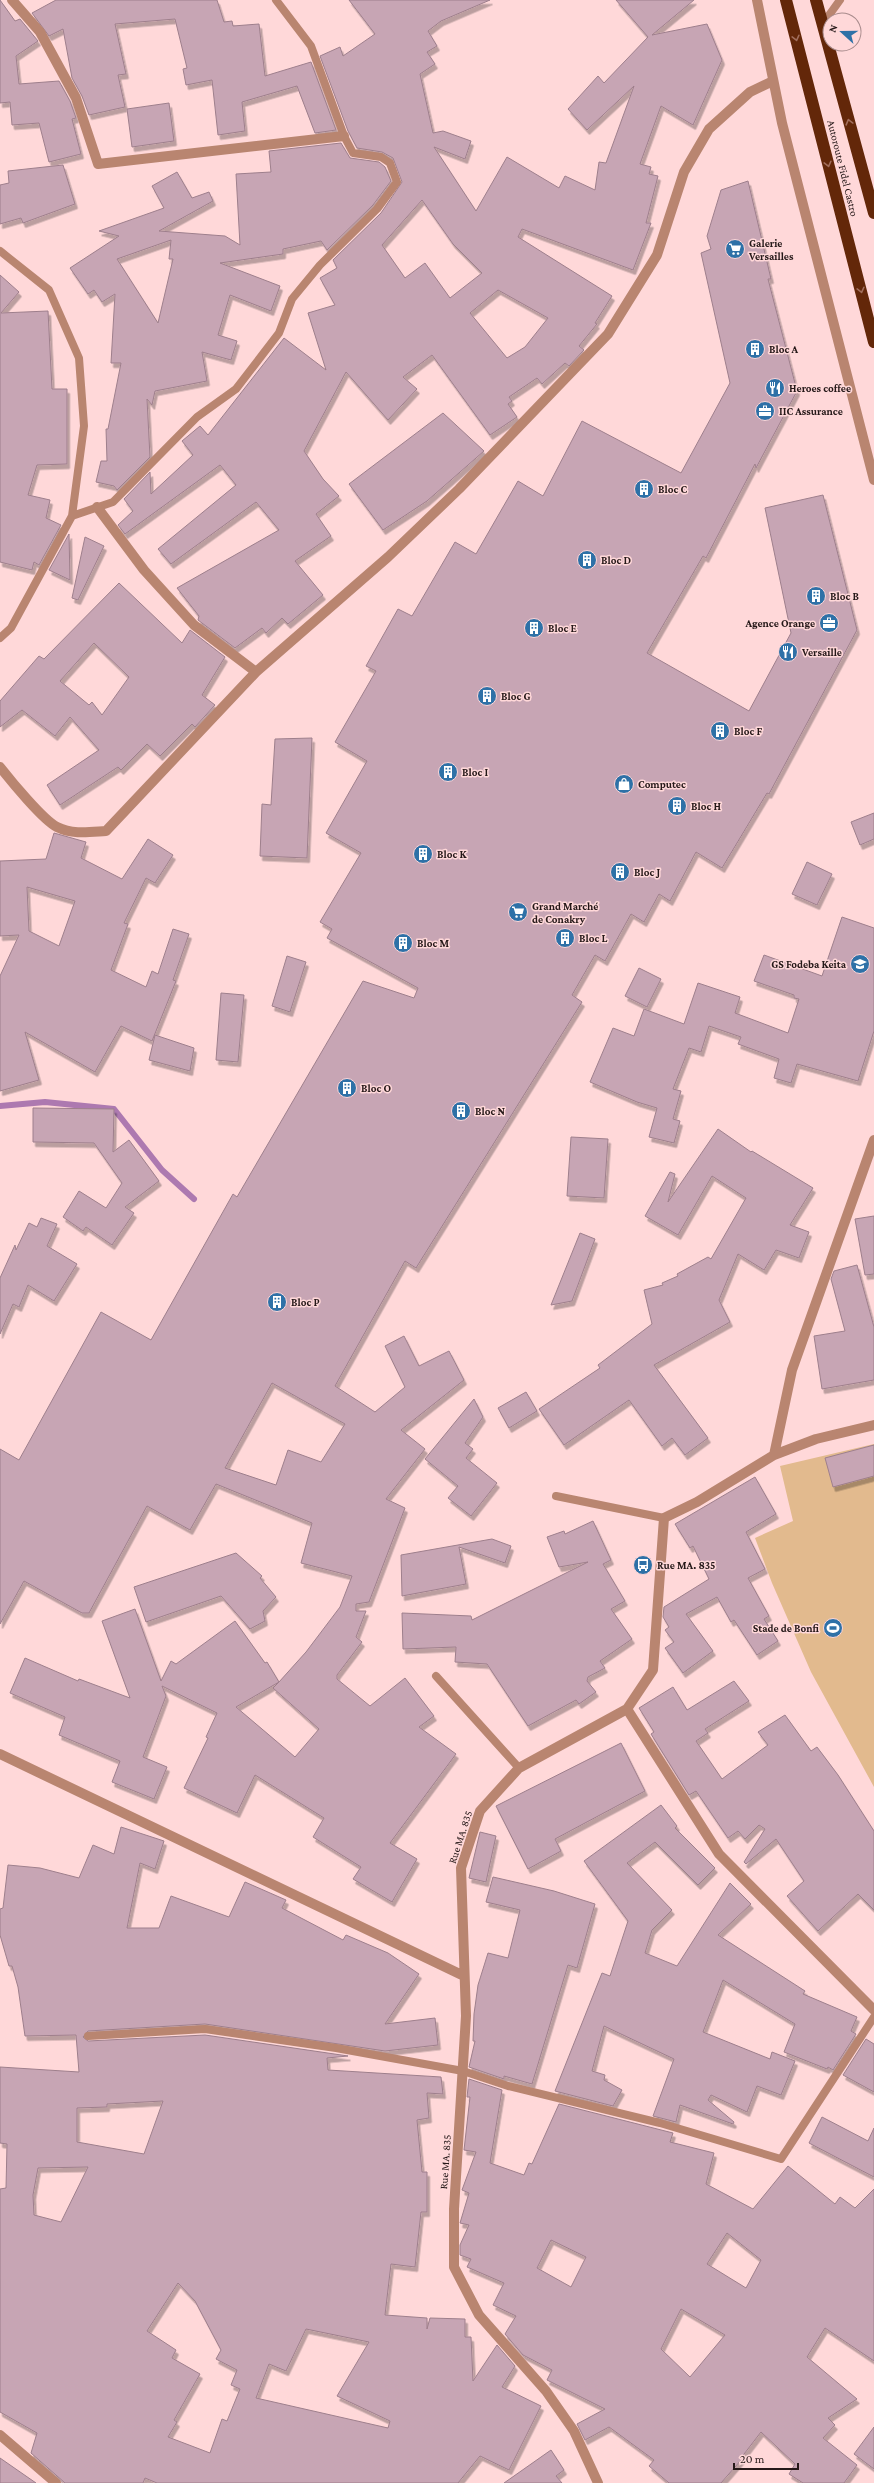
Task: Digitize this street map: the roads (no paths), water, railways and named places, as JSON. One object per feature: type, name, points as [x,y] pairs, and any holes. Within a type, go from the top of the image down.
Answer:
[{"type":"highway","name":"Autoroute Fidel Castro","points":[[786,0],[874,342]]},
{"type":"highway","name":"Autoroute Fidel Castro","points":[[816,0],[822,25]]},
{"type":"highway","name":"Autoroute Fidel Castro","points":[[829,52],[874,213]]},
{"type":"street","points":[[12,0],[40,32],[76,98],[98,164],[344,136]]},
{"type":"street","points":[[757,0],[773,81],[874,480]]},
{"type":"street","points":[[0,767],[21,793],[56,827],[80,833],[106,831],[256,672],[388,557],[458,489],[608,334],[657,255],[684,172],[709,128],[750,92],[773,81]]},
{"type":"street","points":[[97,507],[144,570],[194,625],[256,672]]},
{"type":"street","points":[[774,1455],[792,1370],[874,1140]]},
{"type":"street","points":[[664,1518],[697,1502],[774,1455],[816,1439],[874,1425]]},
{"type":"street","name":"Rue MA. 835","points":[[598,2483],[574,2431],[546,2391],[479,2315],[454,2266],[454,2209],[466,2016],[462,1868],[480,1811],[519,1768],[627,1709],[653,1670],[664,1518]]},
{"type":"street","points":[[627,1709],[719,1854],[874,2010]]},
{"type":"street","points":[[0,1754],[464,1976]]},
{"type":"street","points":[[0,2435],[56,2483]]},
{"type":"lane","points":[[72,516],[113,502],[198,417],[236,389],[279,333],[292,299],[320,265],[378,209],[397,182],[390,163],[381,157],[353,153],[344,136],[311,46],[276,0]]},
{"type":"lane","points":[[831,12],[840,0]]},
{"type":"lane","points":[[0,251],[49,290],[79,358],[84,426],[72,516],[11,628],[0,638]]},
{"type":"lane","points":[[556,1496],[664,1518]]},
{"type":"lane","points":[[436,1676],[519,1768]]},
{"type":"lane","points":[[88,2036],[205,2029],[336,2048],[463,2072],[508,2086],[660,2123],[781,2159],[874,2017]]},
{"type":"waterway","points":[[0,1106],[45,1102],[114,1109],[162,1170],[194,1199]]},
{"type":"place","name":"Galerie Versailles","points":[[735,249]]},
{"type":"place","name":"Bloc A","points":[[755,349]]},
{"type":"place","name":"Heroes coffee","points":[[775,388]]},
{"type":"place","name":"IIC Assurance","points":[[765,411]]},
{"type":"place","name":"Bloc C","points":[[644,489]]},
{"type":"place","name":"Bloc D","points":[[587,560]]},
{"type":"place","name":"Bloc B","points":[[816,596]]},
{"type":"place","name":"Agence Orange","points":[[829,623]]},
{"type":"place","name":"Bloc E","points":[[534,628]]},
{"type":"place","name":"Versaille","points":[[788,652]]},
{"type":"place","name":"Bloc G","points":[[487,696]]},
{"type":"place","name":"Bloc F","points":[[720,731]]},
{"type":"place","name":"Bloc I","points":[[448,772]]},
{"type":"place","name":"Computec","points":[[624,784]]},
{"type":"place","name":"Bloc H","points":[[677,806]]},
{"type":"place","name":"Bloc K","points":[[423,854]]},
{"type":"place","name":"Bloc J","points":[[620,872]]},
{"type":"place","name":"Grand Marché de Conakry","points":[[518,912]]},
{"type":"place","name":"Bloc L","points":[[565,938]]},
{"type":"place","name":"Bloc M","points":[[403,943]]},
{"type":"place","name":"GS Fodeba Keita","points":[[860,964]]},
{"type":"place","name":"Bloc O","points":[[347,1088]]},
{"type":"place","name":"Bloc N","points":[[461,1111]]},
{"type":"place","name":"Bloc P","points":[[277,1302]]},
{"type":"place","name":"Rue MA. 835","points":[[643,1565]]},
{"type":"place","name":"Stade de Bonfi","points":[[833,1628]]}]
